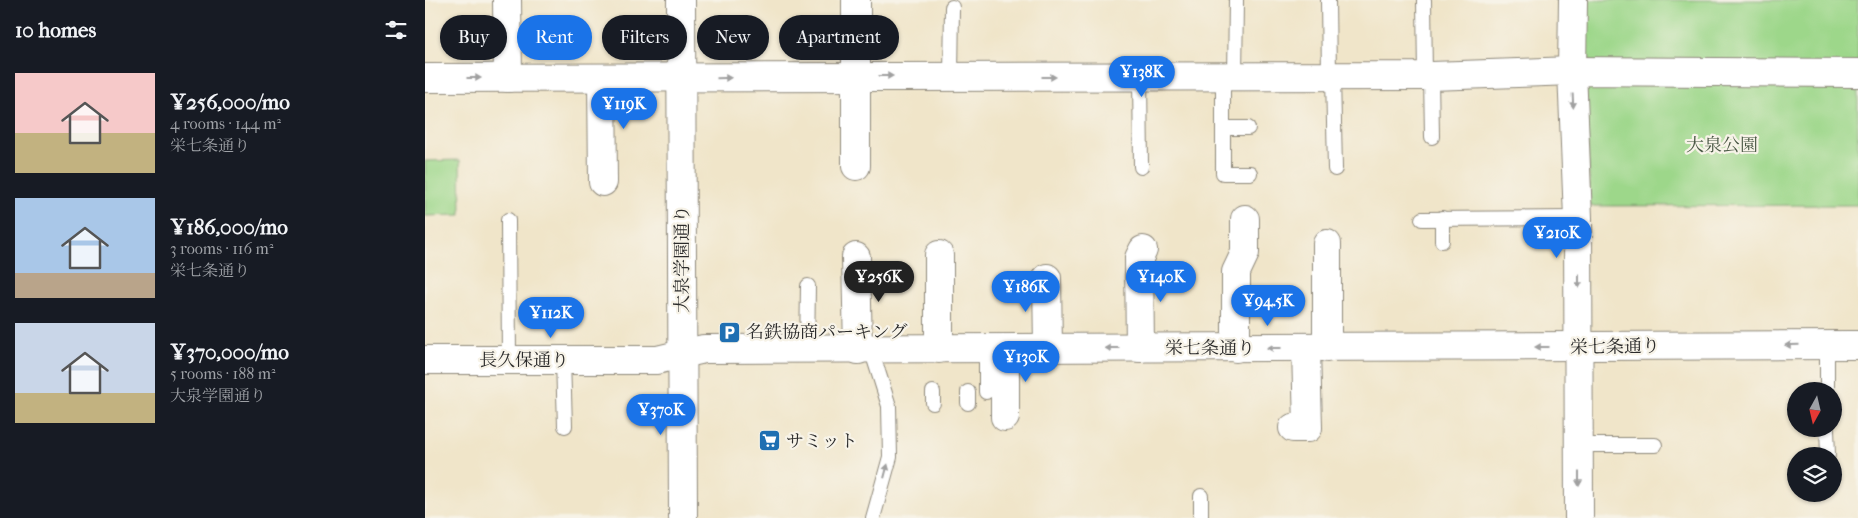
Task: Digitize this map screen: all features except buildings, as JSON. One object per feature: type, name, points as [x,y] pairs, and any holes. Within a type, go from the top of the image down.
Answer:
[{"type":"street","points":[[507,0],[508,78]]},
{"type":"street","name":"大泉学園通り","points":[[681,0],[683,518]]},
{"type":"street","points":[[856,0],[856,166]]},
{"type":"street","points":[[1573,0],[1572,71],[1578,218],[1579,518]]},
{"type":"street","points":[[425,78],[1428,76],[1572,71],[1858,73]]},
{"type":"street","points":[[602,78],[603,182]]},
{"type":"street","points":[[1236,348],[1236,272],[1245,253],[1245,219]]},
{"type":"street","points":[[1293,428],[1307,428],[1327,244]]},
{"type":"street","points":[[1140,348],[1139,258],[1143,250]]},
{"type":"street","points":[[939,255],[939,349]]},
{"type":"street","points":[[856,257],[865,350]]},
{"type":"street","points":[[1047,278],[1048,349]]},
{"type":"street","name":"栄七条通り","points":[[682,354],[704,349],[1140,348],[1317,348],[1354,354],[1579,347],[1858,345]]},
{"type":"street","points":[[995,349],[1005,417]]},
{"type":"street","name":"長久保通り","points":[[425,360],[657,360],[682,354]]},
{"type":"lane","points":[[1236,0],[1223,128],[1223,173],[1250,173]]},
{"type":"lane","points":[[1328,0],[1335,169]]},
{"type":"lane","points":[[1425,0],[1432,137]]},
{"type":"lane","points":[[951,77],[952,7]]},
{"type":"lane","points":[[1140,76],[1141,167]]},
{"type":"lane","points":[[1223,128],[1248,128]]},
{"type":"lane","points":[[1442,218],[1442,240]]},
{"type":"lane","points":[[1422,219],[1578,218]]},
{"type":"lane","points":[[508,220],[509,360]]},
{"type":"lane","points":[[807,286],[807,350]]},
{"type":"lane","points":[[1827,344],[1827,382]]},
{"type":"lane","points":[[985,392],[995,349]]},
{"type":"lane","points":[[865,350],[889,406],[890,457],[873,518]]},
{"type":"lane","points":[[563,360],[565,426]]},
{"type":"lane","points":[[1579,445],[1655,445]]},
{"type":"lane","points":[[1201,496],[1201,518]]},
{"type":"green space","points":[[1586,0],[1858,0],[1858,66],[1597,68],[1586,55]]},
{"type":"green space","name":"大泉公園","points":[[1586,83],[1858,83],[1858,205],[1590,206]]},
{"type":"green space","points":[[460,160],[461,215],[425,216],[425,161]]},
{"type":"place","name":"名鉄協商パーキング","points":[[730,332]]},
{"type":"place","name":"サミット","points":[[770,441]]}]
